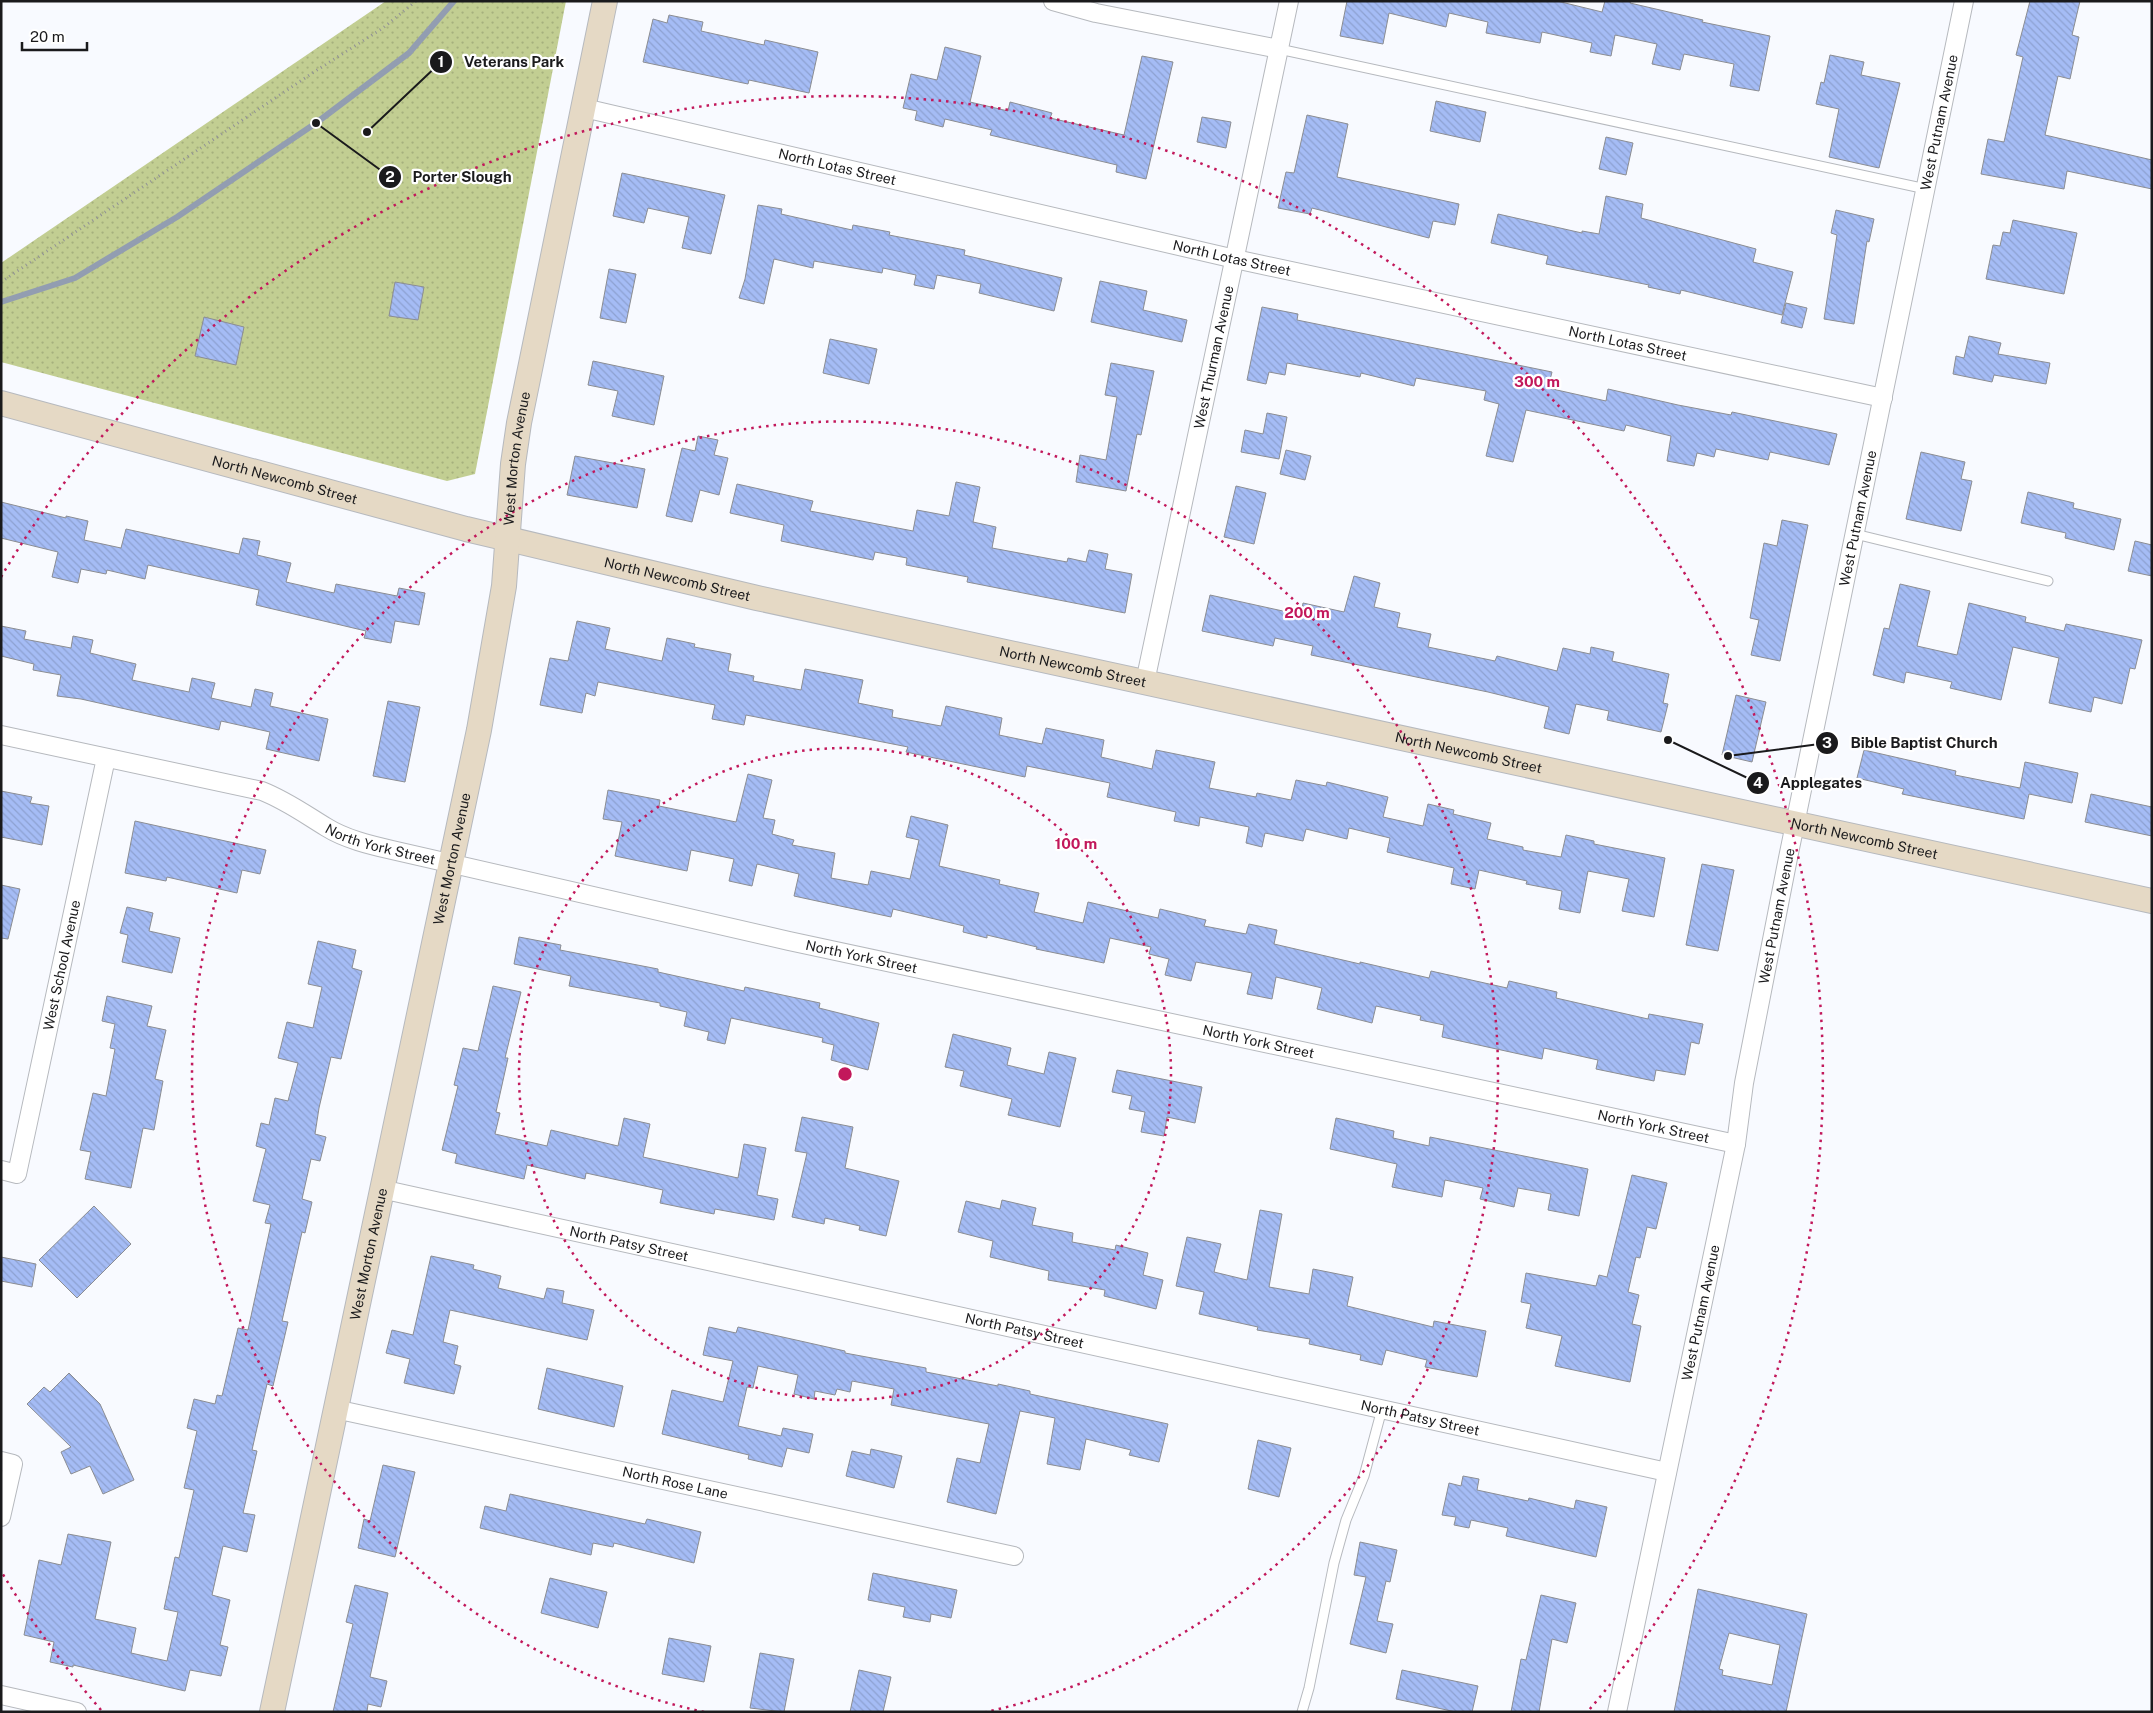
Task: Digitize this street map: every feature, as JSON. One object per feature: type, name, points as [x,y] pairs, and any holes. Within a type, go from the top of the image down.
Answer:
[{"type":"main road","name":"West Morton Avenue","points":[[272,1712],[492,661],[509,540],[513,464],[519,424],[605,1]]},
{"type":"main road","name":"North Newcomb Street","points":[[1,403],[509,540],[757,598],[2152,900]]},
{"type":"street","points":[[1053,1],[1096,13],[1279,49]]},
{"type":"street","name":"West Thurman Avenue","points":[[1145,682],[1289,1]]},
{"type":"street","name":"West Putnam Avenue","points":[[1617,1712],[1736,1144],[1744,1083],[1796,822],[1964,1]]},
{"type":"street","name":"North Lotas Street","points":[[584,108],[1235,259],[1883,398]]},
{"type":"street","name":"North York Street","points":[[1,735],[262,791],[292,804],[327,828],[350,838],[450,864],[808,945],[1736,1144]]},
{"type":"street","name":"West School Avenue","points":[[9,1172],[106,758]]},
{"type":"street","name":"North Patsy Street","points":[[381,1189],[1667,1472]]},
{"type":"street","name":"North Rose Lane","points":[[334,1409],[1014,1556]]},
{"type":"street","points":[[1,1517],[7,1462]]},
{"type":"street","points":[[1,1695],[78,1712]]},
{"type":"lane","points":[[1279,49],[1926,189]]},
{"type":"lane","points":[[1855,534],[2048,581]]},
{"type":"lane","points":[[1302,1712],[1309,1688],[1334,1563],[1346,1520],[1364,1476],[1382,1409]]},
{"type":"path","points":[[1,282],[314,72],[383,28],[416,1]]},
{"type":"green space","points":[[386,1],[566,1],[475,474],[447,481],[1,362],[1,263]]},
{"type":"building","points":[[1347,1],[1557,1],[1602,12],[1605,1],[1631,1],[1630,3],[1703,20],[1702,22],[1770,36],[1759,91],[1730,86],[1734,64],[1684,54],[1680,70],[1652,64],[1657,44],[1615,35],[1611,56],[1590,52],[1592,43],[1542,32],[1540,43],[1486,33],[1488,22],[1449,13],[1446,27],[1389,13],[1383,44],[1340,36]]},
{"type":"building","points":[[2030,1],[2080,1],[2072,35],[2079,37],[2070,79],[2058,76],[2045,135],[2152,160],[2152,189],[2067,171],[2064,189],[1981,174],[1988,139],[2004,142],[2023,57],[2016,55]]},
{"type":"building","points":[[669,15],[703,22],[701,31],[764,45],[765,40],[818,52],[809,93],[749,80],[748,84],[643,62],[653,19],[667,23]]},
{"type":"building","points":[[945,47],[981,56],[970,102],[1008,111],[1010,102],[1052,113],[1050,118],[1124,135],[1142,56],[1173,62],[1146,179],[1116,172],[1117,165],[990,135],[992,130],[945,119],[943,127],[915,120],[917,111],[903,108],[911,74],[937,80]]},
{"type":"building","points":[[1830,55],[1864,62],[1861,75],[1900,83],[1879,168],[1829,157],[1839,109],[1816,104],[1821,82],[1824,83]]},
{"type":"building","points":[[1436,101],[1486,112],[1480,142],[1430,131]]},
{"type":"building","points":[[1307,115],[1348,124],[1337,177],[1459,204],[1455,225],[1433,221],[1429,238],[1312,208],[1310,214],[1278,208],[1286,172],[1294,173]]},
{"type":"building","points":[[1202,117],[1231,122],[1226,148],[1197,142]]},
{"type":"building","points":[[1606,137],[1633,143],[1626,175],[1599,169]]},
{"type":"building","points":[[622,173],[725,195],[711,254],[682,248],[689,217],[648,208],[644,223],[613,216]]},
{"type":"building","points":[[1606,196],[1643,204],[1641,218],[1756,249],[1753,262],[1793,272],[1782,315],[1681,290],[1680,294],[1648,287],[1649,285],[1546,264],[1548,256],[1491,243],[1498,214],[1582,233],[1582,231],[1599,234]]},
{"type":"building","points":[[758,205],[782,209],[781,214],[852,230],[853,225],[890,232],[889,235],[965,250],[964,255],[1062,278],[1054,311],[979,293],[981,284],[937,275],[934,289],[914,285],[916,275],[883,268],[882,273],[814,261],[813,268],[774,259],[764,304],[739,298],[745,279]]},
{"type":"building","points":[[1836,210],[1874,219],[1869,242],[1867,241],[1854,324],[1824,319],[1837,235],[1831,233]]},
{"type":"building","points":[[2013,220],[2077,233],[2064,294],[1986,279],[1993,245],[2000,246],[2003,232],[2010,233]]},
{"type":"building","points":[[609,269],[636,274],[626,323],[600,318]]},
{"type":"building","points":[[1100,281],[1147,291],[1143,310],[1187,320],[1182,342],[1091,322]]},
{"type":"building","points":[[395,282],[424,287],[418,320],[389,316]]},
{"type":"building","points":[[1786,303],[1807,308],[1802,328],[1781,323]]},
{"type":"building","points":[[1262,307],[1298,314],[1297,320],[1552,372],[1548,388],[1606,401],[1608,389],[1678,405],[1731,415],[1732,412],[1837,434],[1829,465],[1770,452],[1768,460],[1716,449],[1714,457],[1697,453],[1694,466],[1667,461],[1671,436],[1626,425],[1624,431],[1526,410],[1513,462],[1486,456],[1499,404],[1484,400],[1486,391],[1416,378],[1414,386],[1361,373],[1360,377],[1287,363],[1285,375],[1269,372],[1266,384],[1247,380]]},
{"type":"building","points":[[204,317],[244,327],[236,365],[195,356]]},
{"type":"building","points":[[1969,336],[2001,343],[1998,354],[2050,363],[2046,384],[1994,375],[1992,382],[1953,374],[1956,356],[1964,358]]},
{"type":"building","points":[[830,339],[877,349],[869,384],[823,373]]},
{"type":"building","points":[[593,361],[664,376],[654,425],[612,416],[618,391],[588,385]]},
{"type":"building","points":[[1111,363],[1154,371],[1141,435],[1137,434],[1126,491],[1076,482],[1080,455],[1106,460],[1117,397],[1105,395]]},
{"type":"building","points":[[1267,413],[1287,417],[1279,459],[1241,452],[1245,430],[1263,434]]},
{"type":"building","points":[[698,436],[718,440],[714,455],[728,458],[719,495],[700,490],[692,522],[666,516],[682,448],[695,451]]},
{"type":"building","points":[[1286,450],[1311,456],[1305,480],[1280,474]]},
{"type":"building","points":[[1921,452],[1965,462],[1961,479],[1972,481],[1961,531],[1906,519]]},
{"type":"building","points":[[575,456],[645,469],[637,508],[567,495]]},
{"type":"building","points":[[956,482],[980,487],[973,522],[996,527],[992,548],[1067,562],[1068,558],[1086,562],[1089,550],[1108,554],[1105,569],[1132,574],[1125,613],[967,582],[968,577],[906,565],[907,558],[875,552],[873,560],[781,541],[784,525],[730,513],[737,484],[813,501],[810,511],[913,531],[917,510],[949,516]]},
{"type":"building","points":[[1236,486],[1266,493],[1254,544],[1224,537]]},
{"type":"building","points":[[2028,492],[2074,503],[2073,508],[2121,519],[2114,550],[2065,538],[2066,533],[2021,523]]},
{"type":"building","points":[[1,502],[66,518],[66,516],[88,521],[84,540],[121,548],[126,529],[239,554],[243,538],[260,541],[257,555],[291,563],[286,582],[334,593],[336,584],[397,596],[399,588],[425,593],[419,625],[395,621],[391,643],[364,638],[366,631],[256,605],[259,590],[148,565],[145,579],[107,570],[106,574],[81,569],[78,583],[52,577],[58,552],[1,538]]},
{"type":"building","points":[[1782,520],[1808,525],[1780,661],[1751,655],[1759,620],[1750,618],[1764,543],[1777,546]]},
{"type":"building","points":[[2135,541],[2152,545],[2152,576],[2128,571]]},
{"type":"building","points":[[1354,576],[1380,583],[1374,607],[1400,613],[1397,627],[1431,634],[1428,647],[1495,661],[1497,656],[1557,671],[1563,648],[1590,654],[1591,647],[1614,652],[1612,661],[1669,674],[1663,703],[1668,704],[1661,732],[1607,720],[1609,711],[1576,704],[1569,734],[1544,728],[1549,707],[1488,692],[1311,655],[1313,646],[1275,638],[1273,646],[1202,631],[1210,595],[1301,615],[1303,603],[1344,612]]},
{"type":"building","points":[[1900,584],[1930,591],[1917,646],[1957,655],[1969,603],[2026,617],[2025,622],[2064,631],[2066,624],[2142,640],[2135,669],[2130,668],[2122,704],[2094,697],[2091,712],[2049,703],[2059,658],[2013,647],[2001,700],[1950,688],[1952,682],[1906,672],[1904,683],[1873,675],[1884,628],[1889,629]]},
{"type":"building","points":[[577,621],[610,628],[605,649],[662,661],[667,638],[695,644],[694,647],[731,654],[728,671],[754,676],[753,681],[801,690],[805,669],[863,680],[858,703],[893,710],[892,717],[941,726],[946,706],[1002,718],[999,735],[1042,744],[1046,728],[1104,740],[1101,757],[1152,769],[1156,750],[1215,762],[1209,788],[1256,797],[1257,793],[1291,800],[1296,780],[1326,786],[1327,782],[1388,797],[1383,817],[1423,826],[1428,804],[1454,810],[1453,814],[1491,823],[1487,839],[1523,847],[1523,850],[1561,857],[1566,835],[1594,841],[1594,844],[1665,858],[1654,917],[1622,911],[1629,879],[1588,871],[1580,913],[1559,909],[1562,891],[1526,884],[1527,881],[1479,870],[1475,889],[1451,884],[1454,868],[1387,852],[1390,838],[1349,828],[1347,839],[1306,829],[1303,841],[1265,833],[1262,847],[1246,843],[1249,827],[1200,817],[1199,826],[1174,821],[1176,812],[1107,797],[1110,783],[1027,766],[1025,777],[906,752],[908,747],[746,715],[744,725],[712,719],[715,705],[598,682],[595,696],[586,693],[582,713],[540,705],[550,658],[568,661]]},
{"type":"building","points":[[1,626],[26,631],[24,639],[71,648],[73,636],[93,640],[90,653],[136,664],[132,680],[189,692],[192,678],[215,683],[211,698],[251,707],[255,689],[273,693],[270,706],[328,719],[319,761],[266,749],[270,732],[221,721],[219,730],[81,699],[57,696],[61,675],[33,670],[34,664],[1,656]]},
{"type":"building","points":[[1736,695],[1766,702],[1752,762],[1722,755]]},
{"type":"building","points":[[388,701],[420,707],[405,782],[373,776]]},
{"type":"building","points":[[1864,750],[1956,771],[1955,775],[2020,788],[2025,762],[2078,773],[2072,803],[2029,794],[2024,819],[1902,794],[1904,789],[1857,778]]},
{"type":"building","points":[[748,774],[772,780],[763,818],[775,820],[772,834],[794,840],[792,845],[835,853],[831,878],[868,885],[871,871],[910,879],[919,840],[906,837],[911,816],[948,825],[939,866],[1000,880],[999,884],[1039,893],[1034,912],[1083,923],[1088,902],[1158,918],[1160,909],[1206,920],[1204,926],[1246,934],[1249,924],[1277,930],[1274,944],[1360,964],[1360,962],[1429,978],[1431,971],[1507,988],[1509,981],[1557,992],[1556,998],[1648,1019],[1649,1014],[1703,1024],[1699,1044],[1691,1042],[1685,1075],[1656,1070],[1654,1081],[1596,1069],[1598,1060],[1544,1048],[1542,1059],[1442,1037],[1444,1025],[1420,1020],[1421,1016],[1376,1006],[1372,1023],[1317,1009],[1322,988],[1276,977],[1272,999],[1247,994],[1252,973],[1196,962],[1191,981],[1165,975],[1169,959],[1149,954],[1151,947],[1110,938],[1104,963],[1036,949],[1037,947],[987,935],[987,938],[963,932],[964,926],[893,909],[891,917],[794,896],[799,874],[757,864],[752,886],[729,881],[734,859],[691,850],[687,871],[615,856],[622,822],[603,819],[608,790],[660,800],[659,806],[736,822]]},
{"type":"building","points":[[1,791],[32,797],[30,803],[49,806],[42,845],[1,837]]},
{"type":"building","points":[[2091,794],[2152,807],[2152,836],[2085,822]]},
{"type":"building","points":[[135,821],[266,850],[260,874],[242,870],[237,893],[167,877],[166,881],[125,873]]},
{"type":"building","points":[[1702,864],[1734,870],[1718,951],[1686,945]]},
{"type":"building","points":[[1,885],[20,889],[8,939],[1,938]]},
{"type":"building","points":[[127,907],[153,913],[149,931],[180,938],[172,973],[122,962],[128,935],[120,933]]},
{"type":"building","points":[[519,937],[561,945],[560,950],[658,969],[658,972],[744,991],[745,987],[820,1003],[819,1008],[879,1023],[868,1070],[831,1060],[834,1045],[822,1042],[823,1038],[731,1018],[725,1044],[707,1040],[709,1032],[684,1026],[687,1012],[660,1006],[660,1003],[569,986],[571,976],[514,964]]},
{"type":"building","points":[[318,941],[356,950],[352,968],[362,971],[341,1059],[331,1057],[319,1108],[315,1134],[326,1137],[320,1161],[311,1159],[302,1199],[312,1202],[305,1233],[302,1232],[282,1321],[288,1322],[273,1386],[267,1384],[252,1450],[257,1451],[243,1513],[255,1515],[247,1552],[223,1546],[212,1595],[230,1600],[220,1645],[228,1647],[221,1676],[190,1670],[185,1691],[73,1665],[73,1667],[50,1662],[54,1642],[24,1635],[39,1560],[61,1565],[68,1534],[111,1542],[95,1619],[136,1628],[131,1653],[167,1661],[178,1612],[164,1609],[175,1557],[179,1558],[194,1490],[184,1488],[197,1431],[187,1428],[194,1399],[215,1404],[217,1395],[222,1396],[238,1328],[248,1330],[271,1224],[265,1223],[270,1205],[253,1201],[266,1149],[256,1146],[261,1123],[269,1125],[275,1098],[288,1101],[298,1063],[278,1058],[287,1022],[313,1028],[322,987],[308,984]]},
{"type":"building","points":[[493,986],[521,992],[505,1058],[508,1058],[496,1112],[500,1113],[495,1134],[547,1146],[551,1130],[618,1146],[624,1118],[650,1124],[643,1157],[738,1178],[744,1144],[766,1148],[757,1195],[778,1199],[774,1220],[715,1209],[714,1214],[660,1203],[663,1190],[586,1173],[585,1179],[527,1165],[524,1179],[455,1163],[457,1154],[442,1150],[458,1086],[454,1085],[463,1048],[478,1051]]},
{"type":"building","points":[[107,996],[152,1006],[147,1026],[166,1030],[155,1079],[163,1081],[154,1130],[143,1128],[131,1188],[85,1179],[91,1152],[80,1150],[93,1093],[106,1096],[115,1049],[110,1048],[115,1024],[102,1021]]},
{"type":"building","points":[[953,1034],[1011,1048],[1007,1065],[1044,1074],[1049,1052],[1076,1058],[1060,1127],[1008,1115],[1012,1099],[960,1086],[964,1071],[945,1067]]},
{"type":"building","points":[[1117,1070],[1202,1087],[1195,1123],[1167,1117],[1164,1136],[1141,1132],[1145,1112],[1129,1109],[1132,1096],[1112,1092]]},
{"type":"building","points":[[802,1117],[853,1127],[845,1168],[899,1181],[886,1236],[859,1230],[860,1226],[825,1218],[824,1224],[792,1217],[807,1153],[795,1151]]},
{"type":"building","points":[[1336,1118],[1394,1131],[1393,1138],[1429,1146],[1430,1137],[1588,1169],[1579,1216],[1548,1210],[1551,1194],[1518,1188],[1514,1207],[1480,1199],[1483,1188],[1445,1180],[1442,1197],[1392,1187],[1397,1164],[1330,1149]]},
{"type":"building","points":[[1632,1175],[1667,1183],[1656,1229],[1647,1227],[1640,1258],[1636,1257],[1628,1292],[1639,1295],[1632,1324],[1641,1326],[1630,1382],[1555,1366],[1562,1336],[1526,1328],[1531,1304],[1521,1302],[1526,1273],[1596,1286],[1599,1275],[1607,1277]]},
{"type":"building","points":[[1002,1200],[1036,1208],[1032,1225],[1073,1233],[1072,1242],[1115,1250],[1116,1245],[1148,1253],[1143,1275],[1163,1280],[1156,1309],[1104,1296],[1105,1290],[1048,1280],[1049,1271],[990,1257],[993,1241],[958,1232],[966,1201],[1000,1209]]},
{"type":"building","points":[[94,1206],[131,1244],[77,1298],[39,1260]]},
{"type":"building","points":[[1260,1210],[1282,1214],[1269,1287],[1309,1294],[1313,1269],[1353,1277],[1347,1306],[1433,1327],[1434,1321],[1486,1331],[1477,1377],[1425,1367],[1427,1360],[1386,1350],[1382,1365],[1360,1360],[1361,1355],[1309,1344],[1310,1339],[1257,1330],[1258,1327],[1199,1314],[1204,1292],[1176,1286],[1187,1237],[1221,1244],[1214,1272],[1247,1280]]},
{"type":"building","points":[[431,1256],[474,1265],[473,1269],[501,1276],[498,1288],[544,1299],[547,1288],[564,1291],[562,1303],[594,1310],[587,1340],[450,1310],[443,1342],[458,1346],[454,1364],[461,1366],[454,1394],[404,1383],[410,1359],[386,1353],[392,1330],[413,1335]]},
{"type":"building","points":[[1,1257],[36,1264],[32,1287],[1,1281]]},
{"type":"building","points":[[709,1327],[736,1333],[738,1327],[845,1351],[845,1353],[926,1368],[926,1372],[998,1386],[998,1384],[1030,1391],[1030,1394],[1168,1424],[1159,1462],[1129,1455],[1131,1450],[1086,1439],[1080,1470],[1047,1464],[1055,1418],[1020,1411],[996,1514],[947,1502],[957,1458],[980,1463],[989,1424],[891,1405],[894,1389],[852,1381],[850,1392],[837,1389],[835,1395],[815,1391],[814,1399],[794,1394],[798,1375],[758,1366],[753,1388],[747,1387],[738,1426],[781,1436],[783,1428],[813,1434],[809,1453],[787,1448],[782,1467],[748,1459],[749,1455],[662,1434],[672,1390],[723,1402],[733,1361],[703,1355]]},
{"type":"building","points":[[547,1368],[623,1386],[614,1427],[538,1409]]},
{"type":"building","points":[[69,1373],[100,1404],[134,1480],[103,1494],[90,1466],[71,1474],[61,1452],[71,1447],[27,1404],[44,1387],[50,1392]]},
{"type":"building","points":[[1258,1440],[1291,1448],[1279,1497],[1248,1489]]},
{"type":"building","points":[[871,1449],[902,1456],[894,1488],[846,1476],[852,1451],[870,1455]]},
{"type":"building","points":[[383,1465],[415,1472],[395,1557],[358,1548],[364,1519],[370,1521]]},
{"type":"building","points":[[1463,1476],[1479,1479],[1477,1490],[1528,1501],[1529,1498],[1574,1509],[1576,1500],[1607,1507],[1596,1557],[1506,1536],[1508,1528],[1471,1520],[1469,1528],[1454,1525],[1456,1517],[1442,1515],[1449,1483],[1461,1486]]},
{"type":"building","points":[[510,1494],[645,1524],[647,1519],[701,1532],[694,1563],[614,1543],[613,1547],[593,1543],[591,1555],[480,1528],[485,1506],[506,1511]]},
{"type":"building","points":[[1360,1542],[1397,1550],[1390,1582],[1386,1581],[1377,1621],[1393,1624],[1386,1653],[1350,1644],[1366,1577],[1354,1575]]},
{"type":"building","points":[[873,1573],[957,1590],[951,1618],[931,1614],[930,1622],[903,1617],[905,1607],[868,1600]]},
{"type":"building","points":[[550,1578],[607,1592],[598,1628],[541,1613]]},
{"type":"building","points":[[355,1585],[388,1593],[370,1677],[387,1681],[381,1707],[368,1704],[367,1712],[333,1712],[353,1624],[346,1622]]},
{"type":"building","points":[[1698,1589],[1807,1614],[1786,1712],[1674,1712]],"holes":[[[1729,1633],[1780,1645],[1772,1685],[1722,1675],[1723,1670],[1719,1669]]]},
{"type":"building","points":[[1541,1595],[1576,1603],[1567,1643],[1552,1639],[1539,1712],[1511,1712],[1521,1659],[1526,1660]]},
{"type":"building","points":[[669,1638],[711,1646],[704,1682],[662,1674]]},
{"type":"building","points":[[760,1653],[794,1659],[784,1712],[750,1708]]},
{"type":"building","points":[[859,1670],[891,1677],[883,1712],[850,1712]]},
{"type":"building","points":[[1402,1670],[1478,1686],[1472,1712],[1456,1712],[1396,1699]]},
{"type":"waterway","points":[[1,302],[75,278],[177,217],[316,123],[409,53],[454,1]]},
{"type":"place","name":"Porter Slough","points":[[316,123]]},
{"type":"place","name":"Veterans Park","points":[[367,132]]},
{"type":"place","name":"Applegates","points":[[1668,740]]},
{"type":"place","name":"Bible Baptist Church","points":[[1728,756]]}]
